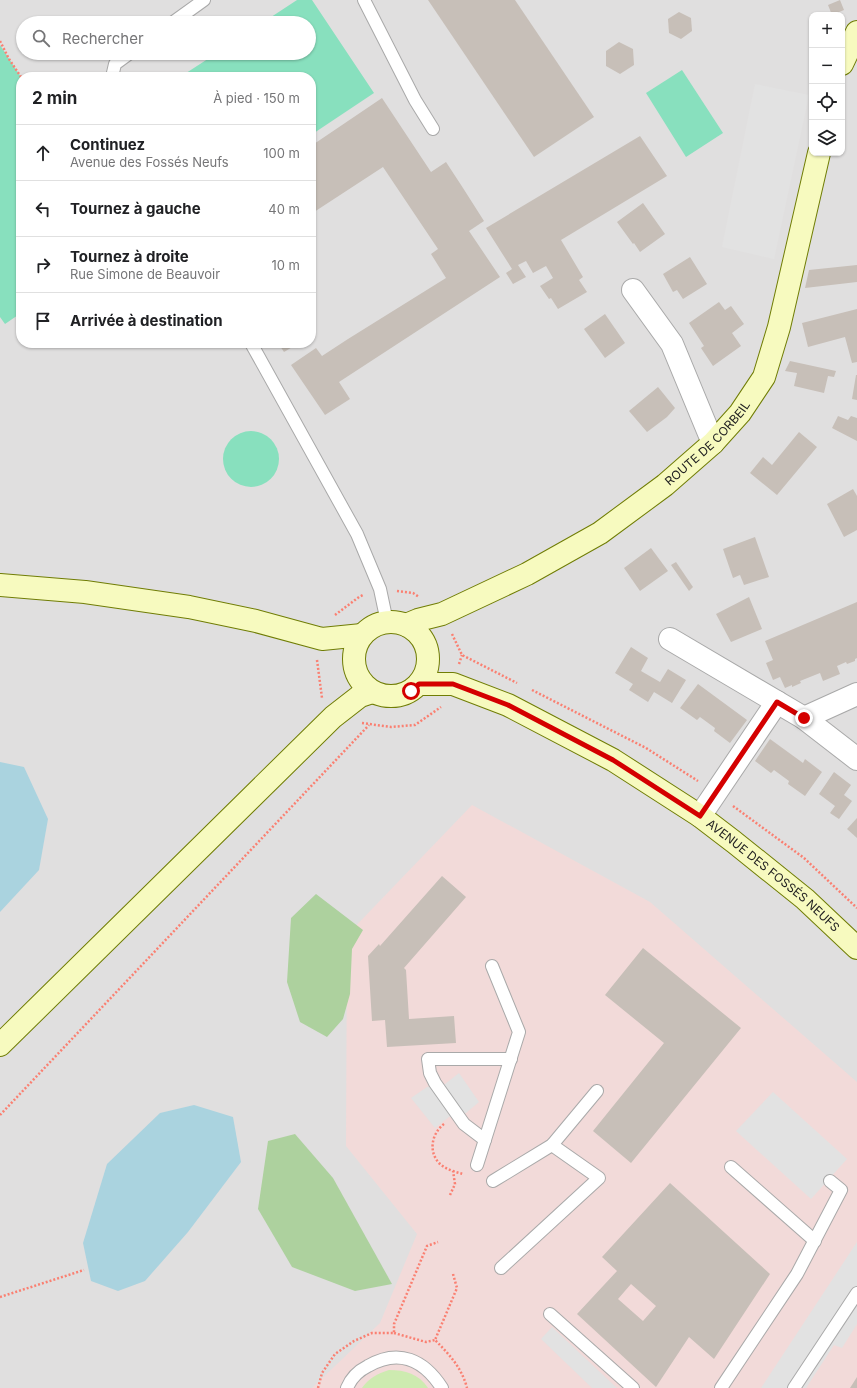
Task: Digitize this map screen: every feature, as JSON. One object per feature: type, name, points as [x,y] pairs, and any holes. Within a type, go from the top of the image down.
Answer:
[{"type":"street","points":[[845,58],[857,32]]},
{"type":"street","name":"ROUTE DE CORBEIL","points":[[396,624],[442,614],[526,574],[600,533],[665,485],[714,443],[740,413],[764,377],[780,327],[818,156]]},
{"type":"street","points":[[633,290],[672,344],[714,443]]},
{"type":"street","points":[[0,585],[85,592],[189,607],[256,621],[322,639],[362,635]]},
{"type":"street","points":[[426,650],[442,614]]},
{"type":"street","points":[[378,624],[396,624],[416,632],[426,650],[427,668],[419,684],[411,691],[402,695],[387,696],[372,692],[363,685],[357,675],[354,665],[354,654],[356,644],[362,635],[370,628],[378,624]]},
{"type":"street","points":[[322,639],[354,665]]},
{"type":"street","points":[[670,639],[804,718],[857,759]]},
{"type":"street","name":"AVENUE DES FOSSÉS NEUFS","points":[[426,650],[453,684]]},
{"type":"street","name":"AVENUE DES FOSSÉS NEUFS","points":[[419,684],[453,684],[508,705],[606,756],[700,816],[805,899],[857,948]]},
{"type":"street","points":[[0,1045],[333,716],[360,696],[372,692]]},
{"type":"street","points":[[804,718],[857,694]]},
{"type":"street","points":[[700,816],[777,702]]},
{"type":"lane","points":[[182,16],[204,0]]},
{"type":"lane","points":[[364,0],[415,100],[433,129]]},
{"type":"lane","points":[[113,72],[115,64],[120,60]]},
{"type":"lane","points":[[254,348],[358,534],[396,624]]},
{"type":"lane","points":[[477,1165],[519,1032],[492,966]]},
{"type":"lane","points":[[485,1140],[464,1124],[458,1116],[430,1073],[428,1059],[511,1059]]},
{"type":"lane","points":[[493,1181],[552,1145],[597,1091]]},
{"type":"lane","points":[[501,1268],[599,1178],[552,1145]]},
{"type":"lane","points":[[731,1167],[815,1241]]},
{"type":"lane","points":[[721,1388],[797,1274],[815,1241],[841,1190],[830,1181]]},
{"type":"lane","points":[[794,1388],[857,1293]]},
{"type":"lane","points":[[550,1314],[633,1388]]},
{"type":"lane","points":[[347,1388],[359,1371],[379,1360],[396,1357],[420,1364],[433,1374],[442,1388]]},
{"type":"path","points":[[0,41],[18,72]]},
{"type":"path","points":[[0,1115],[370,725]]},
{"type":"path","points":[[458,1116],[450,1118],[436,1133],[432,1143],[434,1155],[440,1164],[453,1171],[469,1175]]},
{"type":"path","points":[[450,1195],[455,1184],[453,1171]]},
{"type":"path","points":[[394,1333],[394,1324],[427,1246],[438,1242]]},
{"type":"path","points":[[0,1297],[84,1270]]},
{"type":"path","points":[[435,1340],[457,1288],[453,1274]]},
{"type":"path","points":[[318,1388],[322,1372],[335,1354],[354,1341],[372,1333],[394,1333],[426,1342],[435,1340]]},
{"type":"path","points":[[435,1340],[459,1367],[467,1388]]},
{"type":"shaded area","points":[[0,0],[857,0],[857,1388],[0,1388]]},
{"type":"shaded area","points":[[755,84],[809,95],[774,259],[722,247]]},
{"type":"shaded area","points":[[472,805],[650,902],[857,1082],[857,1388],[312,1388],[380,1323],[417,1234],[346,1146],[347,935]]},
{"type":"shaded area","points":[[459,1073],[479,1102],[466,1113],[449,1117],[435,1128],[411,1098],[427,1087],[445,1084]]},
{"type":"shaded area","points":[[773,1092],[847,1159],[811,1199],[736,1131]]},
{"type":"shaded area","points":[[857,1242],[857,1324],[842,1348],[834,1345],[806,1388],[761,1388]]},
{"type":"shaded area","points":[[552,1327],[617,1388],[592,1388],[541,1339]]},
{"type":"green space","points":[[297,0],[312,0],[374,93],[316,132],[316,72],[188,72],[206,60],[316,60],[316,16],[273,16]]},
{"type":"green space","points":[[0,45],[18,72],[16,72],[16,316],[5,324],[0,317]]},
{"type":"green space","points":[[682,70],[723,133],[686,157],[646,93]]},
{"type":"green space","points":[[251,431],[262,433],[271,439],[277,448],[279,459],[277,470],[271,479],[262,485],[251,487],[240,485],[231,479],[225,470],[223,459],[225,448],[231,439],[240,433]]},
{"type":"green space","points":[[316,894],[363,930],[352,949],[350,994],[343,1019],[327,1037],[300,1022],[287,982],[291,918]]},
{"type":"green space","points":[[295,1134],[333,1178],[392,1284],[355,1291],[292,1267],[258,1209],[268,1141]]},
{"type":"green space","points":[[389,1370],[406,1372],[416,1376],[428,1388],[362,1388],[374,1377]]},
{"type":"water","points":[[0,762],[24,767],[48,819],[39,870],[0,912]]},
{"type":"water","points":[[194,1105],[233,1117],[241,1162],[188,1232],[145,1281],[118,1291],[91,1281],[83,1243],[107,1164],[160,1113]]},
{"type":"building","points":[[428,0],[515,0],[594,117],[534,157]]},
{"type":"building","points":[[840,0],[844,10],[839,12],[831,12],[828,5]]},
{"type":"building","points":[[679,12],[691,18],[692,31],[681,39],[669,33],[668,19]]},
{"type":"building","points":[[619,42],[633,49],[634,65],[620,74],[606,66],[606,51]]},
{"type":"building","points":[[382,98],[431,172],[446,162],[484,221],[469,231],[500,277],[339,382],[350,399],[325,415],[291,365],[316,348],[322,356],[446,278],[431,254],[438,249],[383,167],[316,211],[316,143]]},
{"type":"building","points":[[640,136],[667,176],[561,240],[583,277],[579,280],[587,292],[558,309],[551,298],[549,299],[540,286],[553,278],[546,266],[533,273],[526,261],[518,265],[526,277],[513,284],[506,273],[512,269],[486,228]]},
{"type":"building","points":[[643,203],[665,234],[640,252],[617,222]]},
{"type":"building","points":[[690,257],[707,284],[683,299],[677,290],[673,292],[663,274]]},
{"type":"building","points":[[857,265],[857,282],[805,288],[809,270]]},
{"type":"building","points":[[719,302],[725,310],[731,306],[744,324],[732,333],[741,346],[713,366],[701,348],[704,346],[689,323]]},
{"type":"building","points":[[857,309],[857,362],[852,363],[845,337],[808,347],[802,323]]},
{"type":"building","points":[[605,314],[625,343],[605,358],[584,329]]},
{"type":"building","points":[[281,348],[291,348],[284,352]]},
{"type":"building","points":[[790,361],[836,371],[834,377],[828,376],[824,393],[794,386],[797,373],[785,371]]},
{"type":"building","points":[[857,375],[857,400],[852,399]]},
{"type":"building","points":[[658,387],[675,408],[667,417],[647,432],[629,411]]},
{"type":"building","points":[[838,416],[848,420],[851,416],[857,418],[857,441],[832,428]]},
{"type":"building","points":[[799,432],[817,447],[777,495],[750,473],[763,457],[772,465]]},
{"type":"building","points":[[853,489],[857,496],[857,530],[844,537],[827,504]]},
{"type":"building","points":[[755,537],[769,577],[744,585],[740,575],[733,578],[723,549]]},
{"type":"building","points":[[651,548],[668,571],[640,591],[624,568]]},
{"type":"building","points":[[676,562],[693,587],[689,591],[671,565]]},
{"type":"building","points":[[749,597],[762,629],[731,642],[716,614]]},
{"type":"building","points":[[857,602],[857,658],[855,661],[847,664],[846,662],[837,666],[840,674],[823,681],[820,673],[800,681],[801,683],[792,687],[792,685],[785,688],[780,677],[773,680],[766,663],[773,660],[765,641]]},
{"type":"building","points":[[631,647],[648,658],[641,671],[660,682],[668,669],[686,680],[672,703],[654,692],[648,702],[629,690],[633,684],[615,673]]},
{"type":"building","points":[[698,684],[747,720],[730,743],[714,731],[715,728],[700,717],[697,720],[680,708]]},
{"type":"building","points":[[770,739],[803,763],[805,759],[822,772],[805,796],[788,784],[789,781],[774,770],[771,773],[755,761]]},
{"type":"building","points":[[834,772],[851,785],[844,795],[852,801],[839,819],[830,813],[835,806],[819,794]]},
{"type":"building","points":[[857,818],[857,838],[847,829]]},
{"type":"building","points":[[442,876],[466,897],[404,968],[406,970],[409,1019],[454,1016],[456,1043],[387,1047],[385,1020],[372,1021],[368,956],[379,944],[380,946]]},
{"type":"building","points":[[643,948],[741,1028],[631,1163],[593,1131],[664,1043],[605,995]]},
{"type":"building","points":[[670,1183],[770,1274],[714,1359],[689,1337],[656,1387],[577,1314],[617,1271],[602,1257]],"holes":[[[631,1284],[656,1306],[643,1321],[618,1299]]]},
{"type":"building","points":[[857,1377],[857,1388],[850,1388]]},
{"type":"route","points":[[411,691],[419,684],[453,684],[508,705],[613,760],[700,816],[777,702],[804,718]]}]
